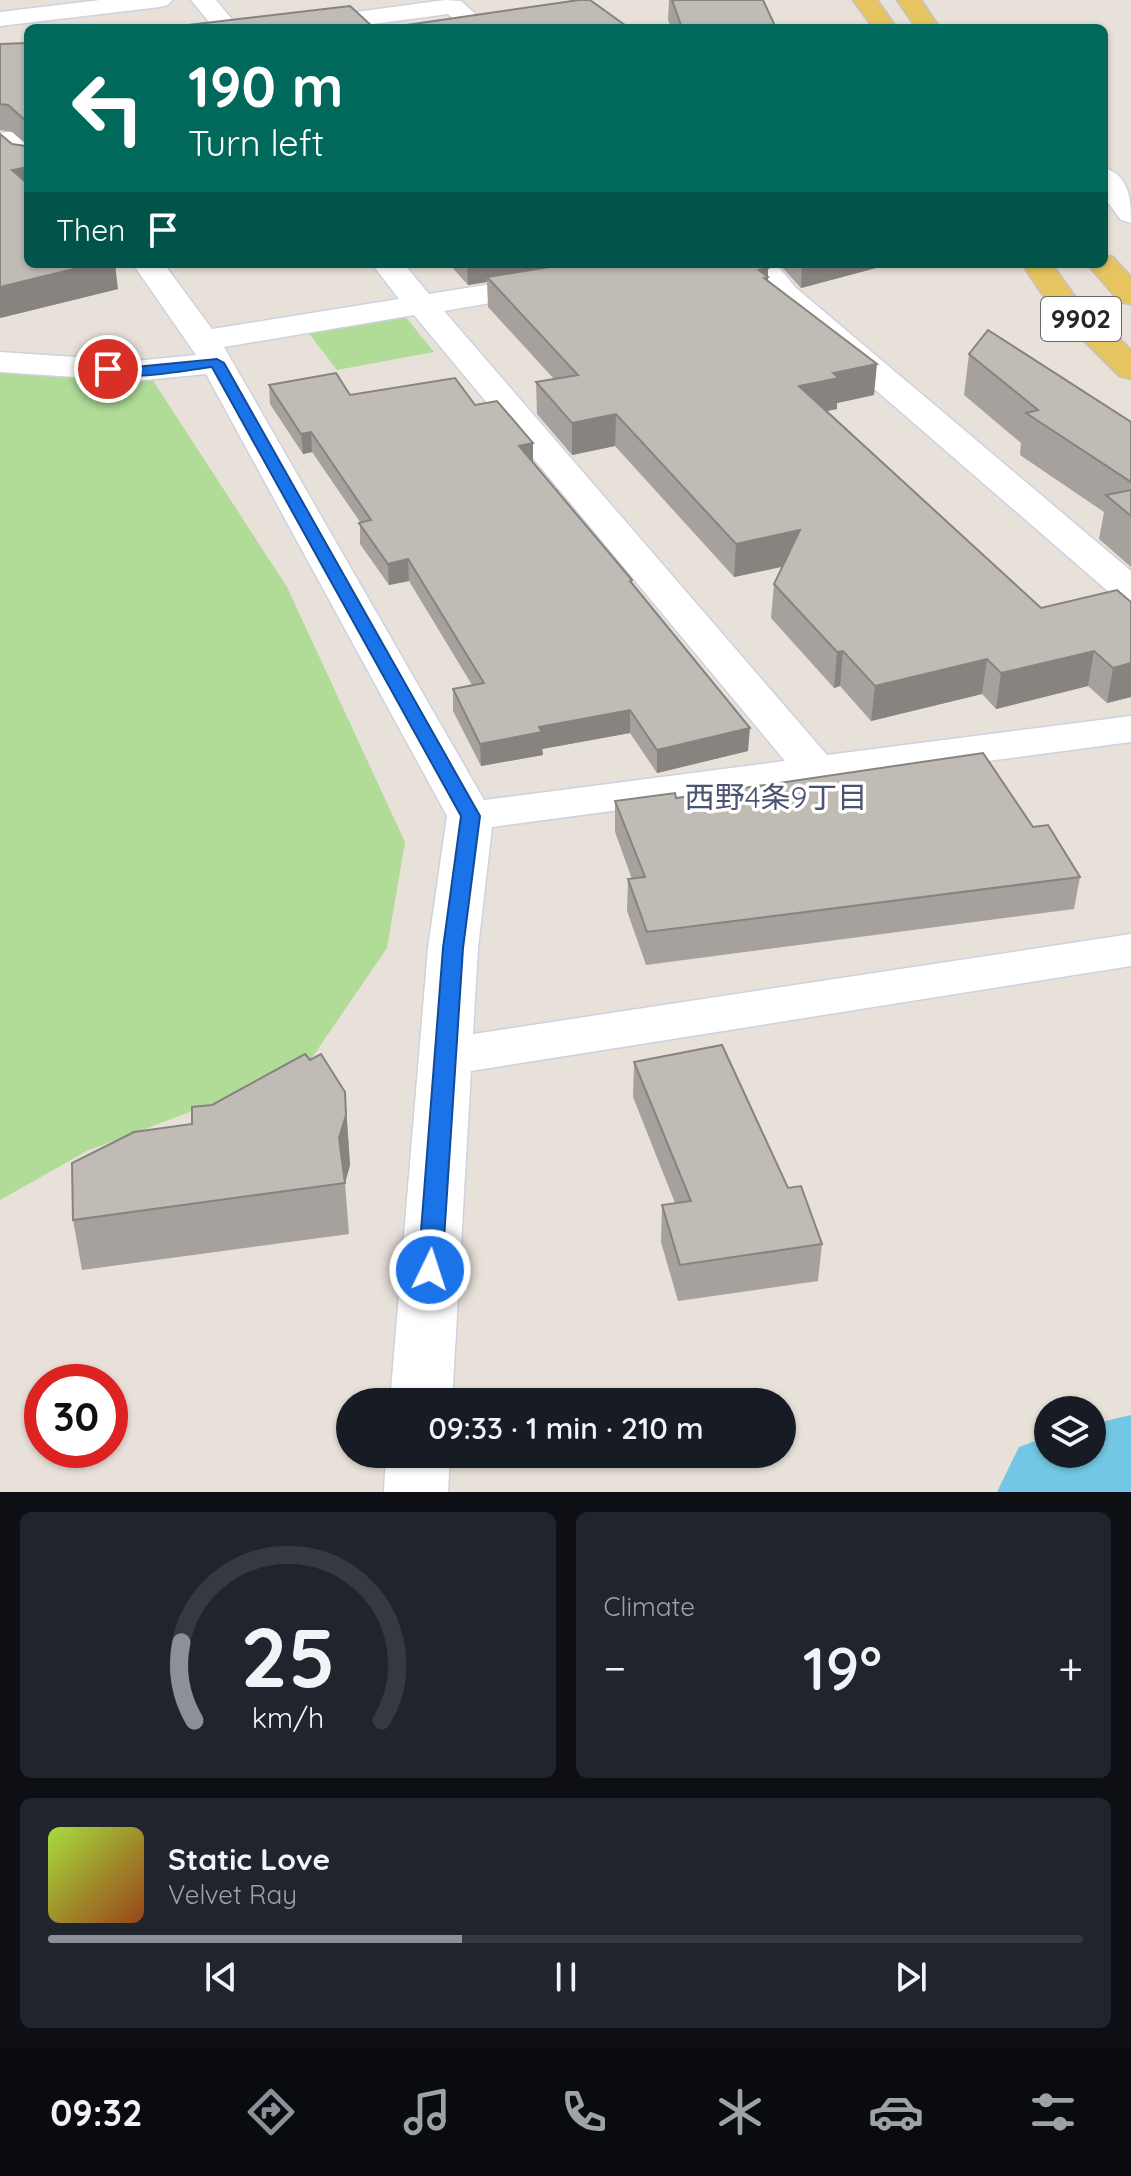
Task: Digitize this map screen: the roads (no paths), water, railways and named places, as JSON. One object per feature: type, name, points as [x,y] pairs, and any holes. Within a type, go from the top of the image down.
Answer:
[{"type":"main road","points":[[865,0],[882,24]]},
{"type":"main road","points":[[909,0],[925,24]]},
{"type":"main road","name":"9902","points":[[1040,268],[1063,302],[1131,369]]},
{"type":"main road","name":"9902","points":[[1106,268],[1131,295]]},
{"type":"street","points":[[12,12],[160,0]]},
{"type":"street","points":[[203,0],[224,24]]},
{"type":"street","points":[[319,24],[453,6],[474,24]]},
{"type":"street","points":[[0,140],[24,137]]},
{"type":"street","points":[[0,140],[24,160]]},
{"type":"street","points":[[1108,182],[1131,214]]},
{"type":"street","points":[[151,268],[210,351],[470,816],[453,948],[422,1388]]},
{"type":"street","points":[[390,268],[816,770]]},
{"type":"street","points":[[763,268],[785,295],[1131,591]]},
{"type":"street","points":[[0,362],[135,371],[421,304],[578,279]]},
{"type":"street","points":[[470,816],[1131,729]]},
{"type":"street","points":[[445,1057],[1131,950]]},
{"type":"street","points":[[416,1492],[417,1468]]},
{"type":"waterway","points":[[1072,1492],[1131,1479]]},
{"type":"district","name":"西野4条9丁目","points":[[776,798]]}]
